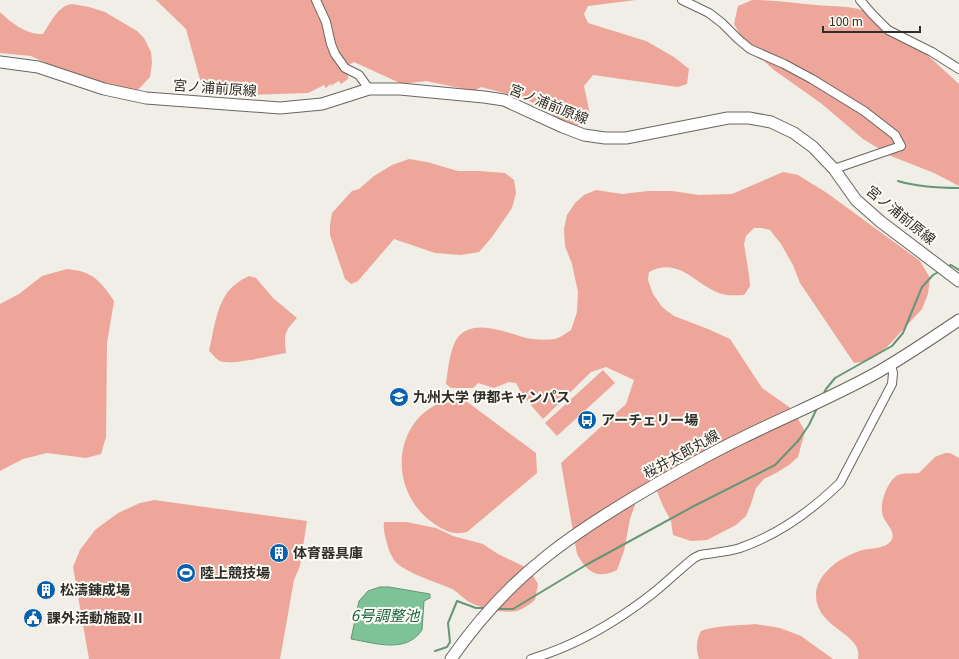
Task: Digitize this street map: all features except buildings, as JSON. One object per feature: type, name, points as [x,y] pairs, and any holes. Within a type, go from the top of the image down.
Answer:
[{"type":"main road","name":"宮ノ浦前原線","points":[[0,62],[38,67],[104,89],[146,98],[280,108],[322,104],[369,89],[400,89],[484,96],[504,100],[563,128],[584,135],[605,138],[626,138],[728,118],[749,118],[771,122],[794,132],[813,147],[834,169],[856,200],[881,222],[956,278]]},
{"type":"main road","name":"桜井太郎丸線","points":[[452,659],[466,639],[496,604],[521,579],[548,555],[618,508],[705,456],[813,405],[891,365],[959,320]]},
{"type":"street","points":[[316,0],[326,22],[335,54],[345,68],[359,75],[369,89]]},
{"type":"street","points":[[682,0],[709,12],[750,49],[805,75],[864,111],[895,135],[901,146],[834,169]]},
{"type":"street","points":[[860,0],[888,30],[932,52],[959,68]]},
{"type":"street","points":[[531,659],[563,648],[606,626],[651,594],[694,558],[700,555],[740,548],[773,533],[794,522],[829,494],[840,483],[892,384],[893,373],[891,365]]},
{"type":"shaded area","points":[[156,0],[636,0],[588,6],[584,14],[588,23],[646,41],[674,57],[689,69],[687,84],[678,87],[593,75],[584,86],[590,114],[581,124],[571,127],[562,123],[546,109],[514,96],[481,87],[474,91],[426,81],[402,84],[354,62],[348,65],[348,79],[341,84],[339,81],[330,86],[331,83],[326,88],[324,85],[308,93],[243,95],[209,89],[204,94],[186,29]]},
{"type":"shaded area","points":[[752,0],[844,7],[864,10],[905,36],[928,56],[959,84],[959,186],[934,173],[891,156],[863,139],[822,104],[774,70],[746,45],[734,24],[738,6]]},
{"type":"shaded area","points":[[72,4],[105,12],[137,31],[144,38],[151,52],[152,63],[150,77],[137,91],[72,75],[31,56],[0,53],[0,12],[20,28],[31,33],[43,34],[59,11],[67,5]]},
{"type":"shaded area","points":[[409,159],[427,162],[458,171],[505,173],[514,180],[516,193],[512,208],[492,237],[479,252],[461,255],[435,253],[394,239],[358,281],[351,284],[345,279],[330,235],[332,213],[352,191],[359,189],[374,176],[392,165]]},
{"type":"shaded area","points":[[783,172],[798,175],[827,193],[920,261],[930,278],[928,294],[922,309],[887,347],[871,359],[854,363],[800,283],[793,265],[781,244],[770,230],[754,228],[746,236],[744,244],[750,286],[744,295],[722,294],[712,290],[679,270],[660,268],[649,272],[648,280],[653,294],[662,307],[674,316],[730,339],[762,388],[792,409],[805,431],[798,457],[789,465],[764,479],[756,488],[746,516],[736,525],[707,540],[691,541],[673,535],[671,521],[657,491],[647,487],[636,502],[630,519],[624,551],[617,570],[604,574],[593,572],[585,566],[577,554],[561,463],[626,404],[634,380],[606,367],[591,372],[543,419],[523,396],[516,383],[509,382],[494,388],[478,383],[473,388],[451,388],[446,384],[450,357],[455,342],[461,334],[469,329],[478,328],[499,330],[527,338],[541,340],[561,337],[571,330],[577,312],[578,292],[572,264],[565,246],[564,229],[567,215],[575,203],[584,195],[596,190],[622,194],[648,191],[672,191],[699,195],[732,194]]},
{"type":"shaded area","points":[[67,269],[81,271],[93,277],[114,301],[107,343],[106,437],[101,454],[86,458],[47,453],[23,459],[0,471],[0,304],[19,294],[42,276]]},
{"type":"shaded area","points":[[249,276],[256,278],[273,298],[297,318],[287,330],[285,337],[286,353],[240,361],[223,362],[218,360],[209,351],[217,315],[225,296],[232,287]]},
{"type":"shaded area","points":[[603,370],[615,383],[557,436],[545,423]]},
{"type":"shaded area","points":[[455,396],[462,398],[536,453],[537,473],[467,532],[458,533],[447,531],[436,525],[424,516],[414,504],[407,491],[403,477],[402,463],[403,448],[408,434],[416,421],[434,406]]},
{"type":"shaded area","points":[[945,453],[950,453],[959,458],[959,659],[858,659],[858,650],[854,643],[830,623],[818,606],[816,594],[818,586],[826,572],[840,560],[856,552],[886,545],[892,540],[893,536],[891,530],[883,516],[882,511],[884,495],[889,485],[897,475],[919,473],[935,457]]},
{"type":"shaded area","name":"陸上競技場","points":[[154,500],[307,521],[300,566],[294,580],[280,659],[89,659],[73,567],[80,550],[95,530],[118,513],[140,503]]},
{"type":"shaded area","points":[[384,522],[406,522],[436,528],[453,536],[483,544],[498,554],[523,566],[532,574],[538,584],[535,600],[517,611],[506,612],[492,610],[473,604],[452,589],[405,569],[394,560],[389,550],[385,535]]},
{"type":"shaded area","points":[[755,624],[780,628],[801,636],[833,659],[699,659],[697,645],[701,631],[720,627]]},
{"type":"water","name":"6号調整池","points":[[380,587],[389,587],[430,594],[430,598],[424,601],[422,630],[408,642],[390,645],[351,639],[359,601],[368,591]]},
{"type":"waterway","points":[[898,181],[928,187],[959,188]]},
{"type":"waterway","points":[[947,267],[951,265],[959,270]]},
{"type":"waterway","points":[[823,395],[835,378],[892,346],[903,333],[922,287],[933,275],[940,271]]},
{"type":"waterway","points":[[496,609],[513,609],[586,565],[694,506],[775,465],[798,441],[809,425],[818,406]]},
{"type":"waterway","points":[[435,651],[447,647],[450,642],[448,623],[457,601],[476,608],[486,608]]},
{"type":"place","name":"九州大学 伊都キャンパス","points":[[399,397]]},
{"type":"place","name":"アーチェリー場","points":[[587,420]]},
{"type":"place","name":"体育器具庫","points":[[279,553]]},
{"type":"place","name":"陸上競技場","points":[[186,573]]},
{"type":"place","name":"松濤錬成場","points":[[46,590]]},
{"type":"place","name":"課外活動施設Ⅱ","points":[[33,618]]}]
